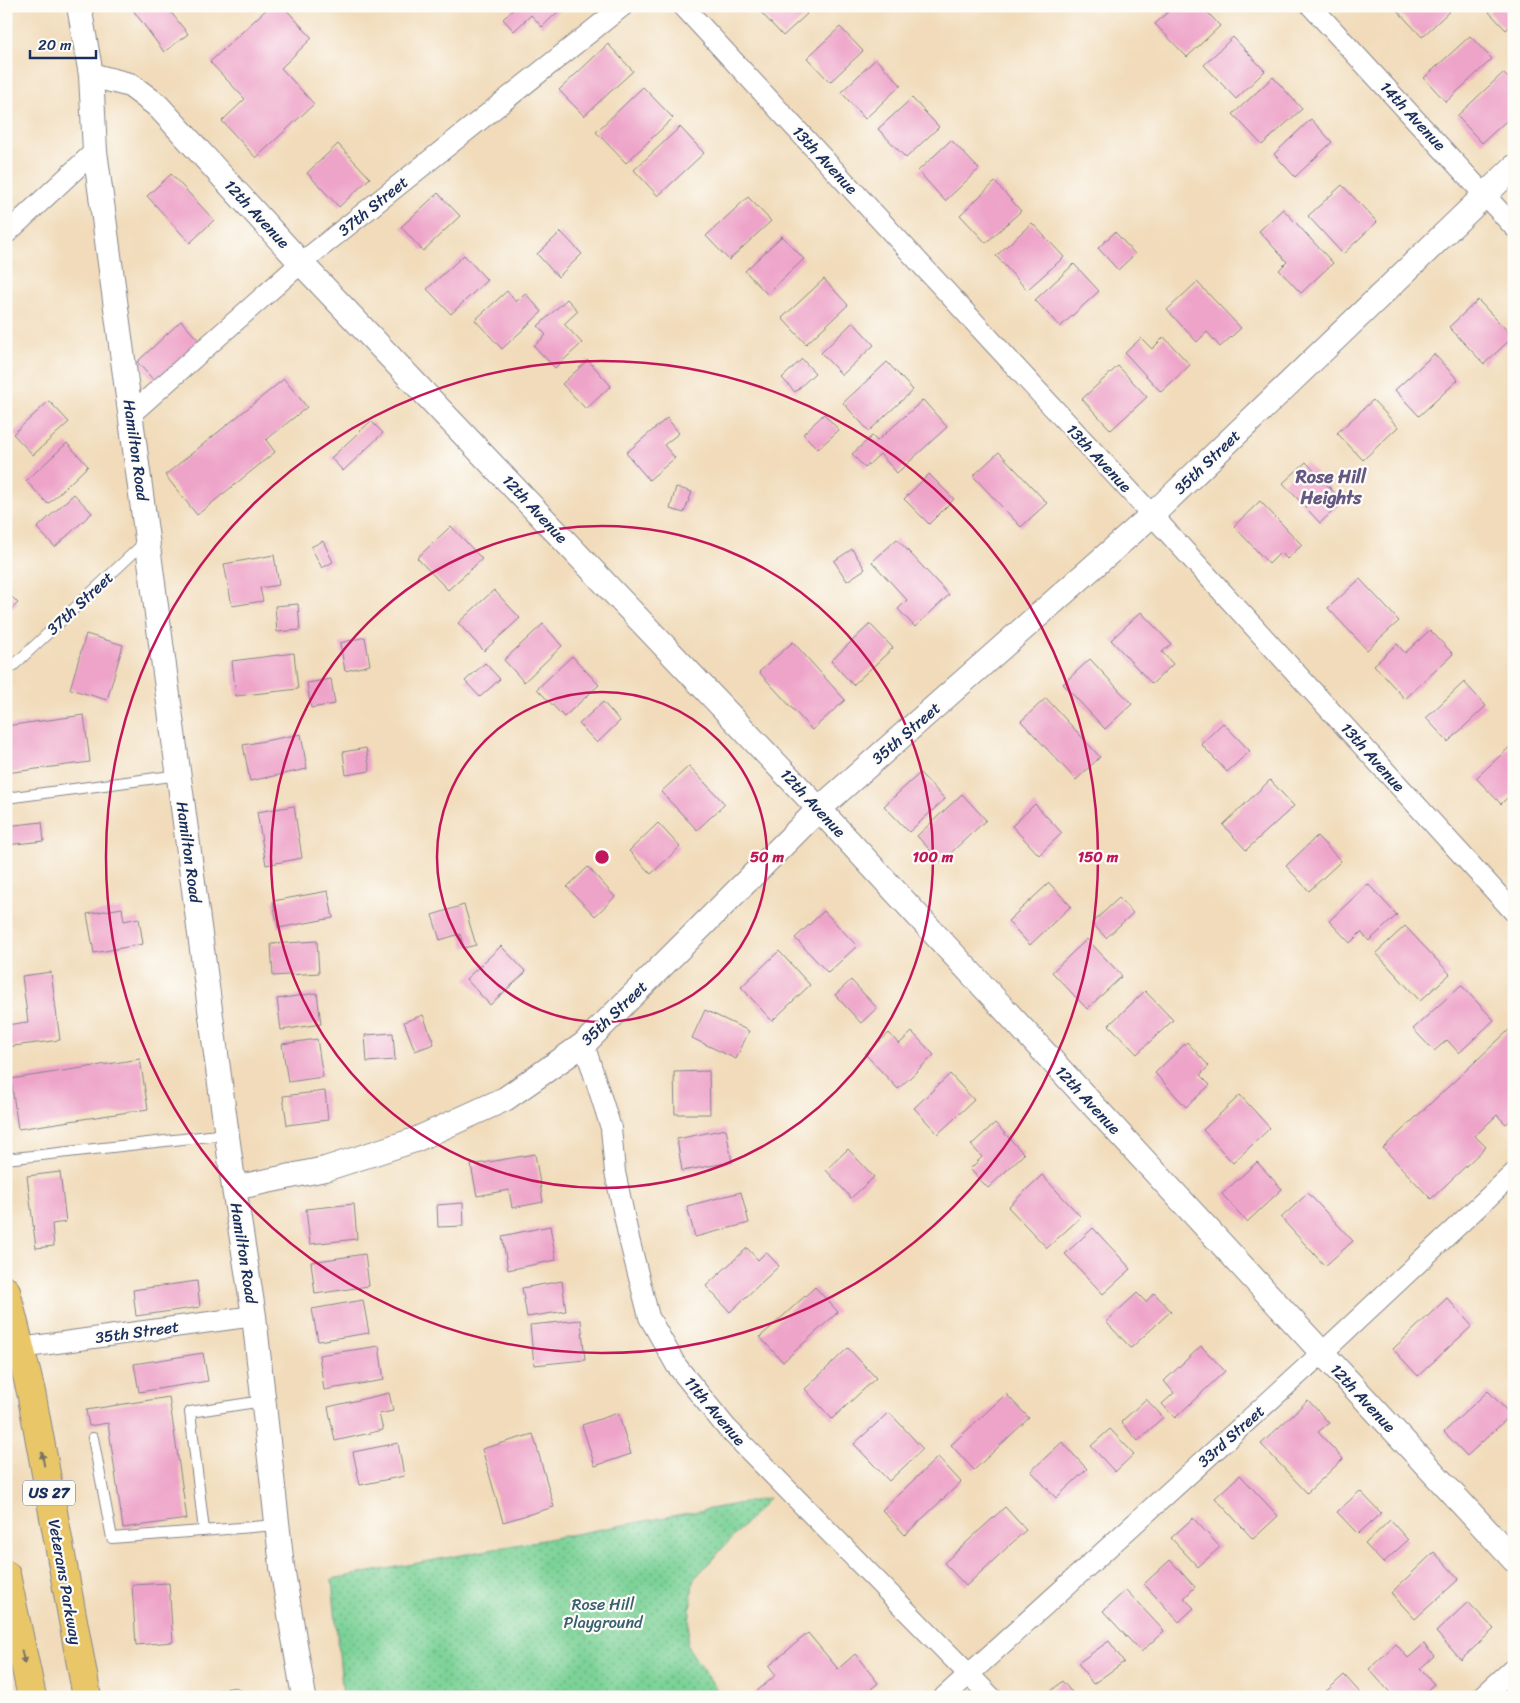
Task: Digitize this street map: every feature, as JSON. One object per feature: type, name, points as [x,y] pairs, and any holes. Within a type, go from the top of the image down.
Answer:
[{"type":"main road","name":"Veterans Parkway","points":[[6,1291],[30,1392],[86,1697]]},
{"type":"main road","points":[[6,1575],[32,1697]]},
{"type":"street","name":"Hamilton Road","points":[[79,6],[91,75],[95,152],[226,1134],[254,1316],[282,1567],[304,1697]]},
{"type":"street","name":"37th Street","points":[[131,414],[301,263],[623,6]]},
{"type":"street","name":"13th Avenue","points":[[683,6],[1152,515],[1514,912]]},
{"type":"street","name":"14th Avenue","points":[[1311,6],[1514,227]]},
{"type":"street","name":"12th Avenue","points":[[91,75],[130,85],[158,106],[301,263],[819,809],[1514,1560]]},
{"type":"street","points":[[6,234],[95,152]]},
{"type":"street","name":"35th Street","points":[[234,1188],[325,1169],[415,1140],[505,1099],[584,1044],[819,809],[1152,515],[1514,167]]},
{"type":"street","name":"11th Avenue","points":[[584,1044],[611,1128],[615,1172],[629,1239],[649,1317],[676,1365],[726,1427],[991,1697]]},
{"type":"street","name":"33rd Street","points":[[944,1697],[1322,1353],[1514,1173]]},
{"type":"street","name":"35th Street","points":[[20,1348],[254,1316]]},
{"type":"street","points":[[1482,1697],[1514,1668]]},
{"type":"lane","name":"37th Street","points":[[12,667],[148,540]]},
{"type":"lane","points":[[6,798],[179,775]]},
{"type":"lane","points":[[6,1159],[226,1134]]},
{"type":"lane","points":[[204,1531],[190,1412],[263,1401]]},
{"type":"lane","points":[[93,1438],[112,1538],[277,1525]]},
{"type":"lane","points":[[211,1697],[235,1693],[236,1697]]},
{"type":"green space","name":"Rose Hill Playground","points":[[769,1498],[693,1580],[687,1646],[722,1697],[343,1697],[332,1579]]},
{"type":"building","points":[[130,6],[166,6],[188,34],[164,52]]},
{"type":"building","points":[[270,6],[283,6],[312,38],[281,68],[314,104],[256,158],[222,121],[245,99],[210,62]]},
{"type":"building","points":[[513,6],[564,6],[542,27],[531,15],[514,31],[503,19],[515,8]]},
{"type":"building","points":[[759,6],[800,6],[807,14],[783,36],[757,8]]},
{"type":"building","points":[[1174,6],[1202,6],[1220,26],[1187,57],[1155,24]]},
{"type":"building","points":[[1393,6],[1455,6],[1422,37]]},
{"type":"building","points":[[1495,6],[1514,6],[1514,23],[1506,30],[1489,12]]},
{"type":"building","points":[[840,27],[863,51],[830,82],[807,58]]},
{"type":"building","points":[[1470,36],[1492,59],[1446,102],[1424,78]]},
{"type":"building","points":[[1233,37],[1265,71],[1236,99],[1204,65]]},
{"type":"building","points":[[608,44],[633,71],[584,116],[559,90]]},
{"type":"building","points":[[876,59],[901,85],[865,119],[841,92]]},
{"type":"building","points":[[1503,73],[1514,84],[1514,114],[1482,143],[1457,116]]},
{"type":"building","points":[[1273,77],[1302,109],[1262,145],[1233,114]]},
{"type":"building","points":[[643,87],[673,118],[626,163],[596,132]]},
{"type":"building","points":[[912,98],[939,127],[906,158],[878,129]]},
{"type":"building","points":[[1311,119],[1332,142],[1295,177],[1274,154]]},
{"type":"building","points":[[680,127],[704,153],[658,196],[634,170]]},
{"type":"building","points":[[951,140],[979,169],[945,201],[918,171]]},
{"type":"building","points":[[338,144],[370,178],[339,207],[307,173]]},
{"type":"building","points":[[171,174],[214,220],[190,243],[147,196]]},
{"type":"building","points":[[995,182],[1021,211],[986,243],[960,215]]},
{"type":"building","points":[[1342,185],[1377,222],[1343,254],[1308,216]]},
{"type":"building","points":[[438,193],[460,216],[423,251],[401,227]]},
{"type":"building","points":[[748,197],[771,221],[729,260],[706,236]]},
{"type":"building","points":[[1283,209],[1333,263],[1301,293],[1279,270],[1287,262],[1259,231]]},
{"type":"building","points":[[1032,223],[1064,257],[1027,290],[996,256]]},
{"type":"building","points":[[561,232],[582,254],[558,277],[537,254]]},
{"type":"building","points":[[1115,232],[1135,254],[1118,270],[1098,248]]},
{"type":"building","points":[[782,236],[804,259],[767,294],[745,271]]},
{"type":"building","points":[[464,255],[487,280],[451,314],[427,289]]},
{"type":"building","points":[[1074,264],[1099,291],[1060,327],[1035,300]]},
{"type":"building","points":[[824,279],[848,305],[806,344],[782,318]]},
{"type":"building","points":[[1197,282],[1241,328],[1220,347],[1207,332],[1197,342],[1167,310]]},
{"type":"building","points":[[507,291],[516,302],[525,293],[542,312],[502,349],[475,320]]},
{"type":"building","points":[[567,299],[578,311],[564,324],[582,343],[555,368],[534,346],[546,335],[538,326]]},
{"type":"building","points":[[1478,300],[1513,337],[1484,364],[1449,327]]},
{"type":"building","points":[[181,321],[204,346],[160,387],[137,362]]},
{"type":"building","points":[[853,322],[874,345],[842,375],[821,353]]},
{"type":"building","points":[[1164,337],[1190,365],[1161,392],[1125,353],[1141,338],[1152,349]]},
{"type":"building","points":[[1434,354],[1458,380],[1419,416],[1395,390]]},
{"type":"building","points":[[802,359],[815,373],[795,392],[782,378]]},
{"type":"building","points":[[588,360],[611,386],[586,409],[562,384]]},
{"type":"building","points":[[887,362],[913,390],[869,431],[843,403]]},
{"type":"building","points":[[1118,366],[1147,397],[1111,430],[1082,399]]},
{"type":"building","points":[[284,379],[307,407],[266,440],[275,452],[197,515],[165,475]]},
{"type":"building","points":[[923,400],[947,427],[897,473],[880,454],[865,468],[852,454],[872,436],[877,441]]},
{"type":"building","points":[[1373,400],[1398,427],[1363,460],[1337,433]]},
{"type":"building","points":[[49,401],[69,422],[33,455],[13,434]]},
{"type":"building","points":[[824,414],[839,430],[818,449],[803,434]]},
{"type":"building","points":[[667,418],[679,433],[664,445],[675,458],[649,480],[626,453]]},
{"type":"building","points":[[371,421],[383,433],[343,471],[331,458]]},
{"type":"building","points":[[67,443],[88,466],[48,504],[26,481]]},
{"type":"building","points":[[999,452],[1047,503],[1021,527],[973,476]]},
{"type":"building","points":[[1306,462],[1343,502],[1320,523],[1283,483]]},
{"type":"building","points":[[929,474],[954,499],[929,524],[904,499]]},
{"type":"building","points":[[676,487],[692,492],[684,513],[670,509]]},
{"type":"building","points":[[74,494],[92,513],[55,547],[37,528]]},
{"type":"building","points":[[1260,501],[1302,545],[1287,559],[1281,552],[1269,564],[1234,526]]},
{"type":"building","points":[[451,526],[482,559],[448,590],[417,558]]},
{"type":"building","points":[[897,539],[949,595],[915,627],[898,609],[907,600],[872,562]]},
{"type":"building","points":[[323,541],[333,562],[322,568],[311,547]]},
{"type":"building","points":[[852,549],[865,569],[847,581],[834,561]]},
{"type":"building","points":[[274,555],[279,585],[260,588],[263,601],[232,606],[224,564]]},
{"type":"building","points":[[1360,579],[1399,621],[1367,650],[1328,608]]},
{"type":"building","points":[[494,590],[520,618],[484,651],[458,623]]},
{"type":"building","points":[[6,591],[18,603],[6,614]]},
{"type":"building","points":[[298,604],[300,630],[277,632],[275,606]]},
{"type":"building","points":[[1141,612],[1171,644],[1162,652],[1173,664],[1152,684],[1111,640]]},
{"type":"building","points":[[543,624],[562,646],[524,682],[504,660]]},
{"type":"building","points":[[870,624],[893,648],[853,685],[831,661]]},
{"type":"building","points":[[1430,630],[1453,654],[1405,699],[1374,665],[1397,644],[1405,653]]},
{"type":"building","points":[[86,634],[123,645],[107,700],[70,689]]},
{"type":"building","points":[[365,637],[370,665],[345,671],[340,643]]},
{"type":"building","points":[[793,642],[845,700],[812,730],[759,672]]},
{"type":"building","points":[[294,653],[298,689],[236,696],[232,661]]},
{"type":"building","points":[[572,656],[599,685],[564,717],[537,689]]},
{"type":"building","points":[[1090,659],[1132,704],[1105,729],[1063,684]]},
{"type":"building","points":[[485,663],[500,679],[480,697],[465,681]]},
{"type":"building","points":[[331,679],[335,704],[311,708],[307,683]]},
{"type":"building","points":[[1464,682],[1486,706],[1448,742],[1426,718]]},
{"type":"building","points":[[1046,698],[1100,757],[1076,780],[1021,721]]},
{"type":"building","points":[[603,702],[620,721],[597,743],[579,724]]},
{"type":"building","points":[[84,715],[90,762],[6,773],[6,726]]},
{"type":"building","points":[[1223,723],[1250,751],[1227,772],[1201,744]]},
{"type":"building","points":[[301,734],[307,769],[250,781],[243,745]]},
{"type":"building","points":[[1514,743],[1514,791],[1501,804],[1476,778]]},
{"type":"building","points":[[366,748],[370,771],[346,775],[343,752]]},
{"type":"building","points":[[689,766],[725,804],[697,830],[661,792]]},
{"type":"building","points":[[920,773],[945,799],[909,832],[884,806]]},
{"type":"building","points":[[1270,780],[1294,806],[1246,850],[1223,825]]},
{"type":"building","points":[[962,794],[986,820],[941,862],[917,836]]},
{"type":"building","points":[[1035,804],[1062,833],[1039,855],[1012,826]]},
{"type":"building","points":[[294,806],[302,858],[266,865],[257,812]]},
{"type":"building","points":[[42,822],[44,841],[6,845],[6,826]]},
{"type":"building","points":[[658,823],[680,847],[651,874],[629,851]]},
{"type":"building","points":[[1317,836],[1341,861],[1309,891],[1286,866]]},
{"type":"building","points":[[588,867],[615,897],[595,916],[567,887]]},
{"type":"building","points":[[1049,883],[1071,906],[1030,945],[1008,921]]},
{"type":"building","points":[[1368,884],[1397,915],[1369,941],[1361,932],[1350,943],[1329,921]]},
{"type":"building","points":[[328,891],[333,918],[278,928],[273,901]]},
{"type":"building","points":[[1119,898],[1133,913],[1106,938],[1092,923]]},
{"type":"building","points":[[464,905],[476,945],[464,948],[460,934],[440,940],[432,915]]},
{"type":"building","points":[[122,908],[124,921],[139,918],[143,944],[94,953],[87,914]]},
{"type":"building","points":[[824,911],[857,946],[828,973],[795,938]]},
{"type":"building","points":[[1405,926],[1450,974],[1420,1001],[1376,953]]},
{"type":"building","points":[[1087,939],[1122,976],[1087,1009],[1052,972]]},
{"type":"building","points":[[317,941],[319,973],[273,976],[271,944]]},
{"type":"building","points":[[501,946],[526,972],[490,1005],[466,979]]},
{"type":"building","points":[[779,951],[810,985],[772,1021],[741,987]]},
{"type":"building","points":[[51,972],[60,1040],[6,1047],[6,1025],[28,1022],[22,976]]},
{"type":"building","points":[[851,980],[877,1008],[861,1023],[835,995]]},
{"type":"building","points":[[1461,985],[1494,1020],[1459,1053],[1447,1040],[1434,1051],[1413,1029]]},
{"type":"building","points":[[1145,991],[1173,1020],[1137,1054],[1109,1025]]},
{"type":"building","points":[[317,993],[321,1024],[281,1030],[277,999]]},
{"type":"building","points":[[705,1010],[749,1031],[736,1059],[692,1038]]},
{"type":"building","points":[[423,1015],[434,1044],[415,1051],[404,1022]]},
{"type":"building","points":[[1510,1029],[1514,1034],[1514,1095],[1509,1100],[1514,1105],[1514,1117],[1506,1124],[1497,1115],[1475,1136],[1486,1147],[1431,1199],[1383,1148]]},
{"type":"building","points":[[912,1032],[934,1055],[898,1089],[865,1054],[889,1033],[899,1044]]},
{"type":"building","points":[[393,1033],[395,1060],[367,1062],[365,1035]]},
{"type":"building","points":[[317,1039],[323,1077],[288,1082],[282,1044]]},
{"type":"building","points":[[1187,1042],[1209,1066],[1200,1075],[1210,1085],[1186,1107],[1155,1073]]},
{"type":"building","points":[[140,1059],[148,1109],[18,1129],[11,1079]]},
{"type":"building","points":[[709,1071],[710,1114],[675,1114],[674,1072]]},
{"type":"building","points":[[950,1074],[974,1100],[938,1134],[914,1108]]},
{"type":"building","points":[[325,1091],[328,1120],[287,1125],[283,1096]]},
{"type":"building","points":[[1240,1095],[1270,1128],[1233,1163],[1203,1130]]},
{"type":"building","points":[[995,1123],[1024,1154],[988,1188],[970,1169],[982,1157],[971,1145]]},
{"type":"building","points":[[726,1129],[732,1162],[682,1171],[677,1139]]},
{"type":"building","points":[[848,1149],[874,1177],[851,1198],[826,1170]]},
{"type":"building","points":[[535,1154],[543,1202],[512,1208],[509,1190],[477,1196],[471,1165]]},
{"type":"building","points":[[1257,1162],[1282,1189],[1247,1222],[1222,1194]]},
{"type":"building","points":[[60,1172],[66,1222],[52,1224],[54,1246],[36,1248],[27,1176]]},
{"type":"building","points":[[1042,1175],[1081,1217],[1047,1248],[1008,1207]]},
{"type":"building","points":[[741,1192],[749,1223],[695,1237],[687,1206]]},
{"type":"building","points":[[1308,1193],[1353,1241],[1325,1266],[1281,1218]]},
{"type":"building","points":[[463,1203],[464,1226],[438,1227],[437,1205]]},
{"type":"building","points":[[354,1204],[357,1239],[310,1244],[306,1209]]},
{"type":"building","points":[[550,1226],[556,1260],[508,1270],[502,1236]]},
{"type":"building","points":[[1093,1228],[1131,1269],[1103,1294],[1065,1254]]},
{"type":"building","points":[[747,1248],[758,1260],[766,1252],[779,1266],[730,1312],[706,1286]]},
{"type":"building","points":[[365,1254],[369,1286],[315,1294],[311,1262]]},
{"type":"building","points":[[197,1281],[200,1307],[136,1316],[133,1290]]},
{"type":"building","points":[[562,1281],[566,1311],[527,1317],[522,1288]]},
{"type":"building","points":[[815,1287],[838,1312],[783,1362],[760,1337]]},
{"type":"building","points":[[1137,1293],[1146,1302],[1154,1293],[1171,1311],[1131,1348],[1106,1322]]},
{"type":"building","points":[[1447,1298],[1472,1326],[1418,1376],[1393,1349]]},
{"type":"building","points":[[363,1300],[369,1333],[318,1341],[312,1309]]},
{"type":"building","points":[[581,1320],[585,1360],[534,1365],[530,1325]]},
{"type":"building","points":[[379,1346],[384,1380],[324,1390],[319,1355]]},
{"type":"building","points":[[1201,1346],[1225,1371],[1175,1418],[1162,1404],[1174,1393],[1164,1381]]},
{"type":"building","points":[[848,1348],[876,1378],[832,1419],[805,1389]]},
{"type":"building","points":[[203,1353],[208,1381],[139,1392],[134,1364]]},
{"type":"building","points":[[1488,1391],[1511,1415],[1467,1456],[1444,1432]]},
{"type":"building","points":[[389,1393],[393,1411],[379,1414],[383,1430],[335,1441],[328,1407]]},
{"type":"building","points":[[1006,1394],[1029,1418],[974,1470],[951,1445]]},
{"type":"building","points":[[169,1397],[187,1519],[123,1528],[108,1423],[89,1426],[86,1410]]},
{"type":"building","points":[[1146,1399],[1163,1417],[1138,1441],[1121,1422]]},
{"type":"building","points":[[1308,1400],[1329,1423],[1318,1432],[1343,1459],[1307,1493],[1261,1444]]},
{"type":"building","points":[[889,1412],[923,1449],[889,1481],[854,1444]]},
{"type":"building","points":[[618,1413],[631,1454],[595,1466],[582,1425]]},
{"type":"building","points":[[1110,1429],[1134,1454],[1115,1472],[1091,1446]]},
{"type":"building","points":[[533,1434],[554,1507],[503,1522],[482,1449]]},
{"type":"building","points":[[1062,1442],[1087,1469],[1056,1498],[1031,1471]]},
{"type":"building","points":[[398,1443],[404,1476],[360,1485],[353,1452]]},
{"type":"building","points":[[938,1457],[961,1482],[905,1535],[882,1510]]},
{"type":"building","points":[[1240,1475],[1278,1516],[1253,1539],[1215,1498]]},
{"type":"building","points":[[1360,1491],[1381,1513],[1358,1534],[1337,1512]]},
{"type":"building","points":[[1005,1507],[1026,1530],[966,1586],[944,1563]]},
{"type":"building","points":[[1193,1518],[1220,1547],[1198,1567],[1171,1538]]},
{"type":"building","points":[[1390,1520],[1408,1540],[1383,1563],[1365,1544]]},
{"type":"building","points":[[1434,1552],[1459,1579],[1415,1619],[1391,1593]]},
{"type":"building","points":[[1170,1560],[1195,1587],[1184,1598],[1194,1608],[1179,1622],[1144,1584]]},
{"type":"building","points":[[169,1583],[173,1642],[136,1645],[132,1585]]},
{"type":"building","points":[[1126,1590],[1164,1631],[1141,1652],[1103,1611]]},
{"type":"building","points":[[1468,1602],[1494,1629],[1461,1660],[1436,1632]]},
{"type":"building","points":[[808,1633],[838,1669],[855,1654],[878,1683],[862,1697],[750,1697],[776,1675],[769,1666]]},
{"type":"building","points":[[1109,1641],[1124,1662],[1093,1684],[1078,1663]]},
{"type":"building","points":[[1396,1644],[1408,1658],[1424,1644],[1434,1656],[1420,1669],[1434,1684],[1420,1697],[1394,1697],[1369,1669]]},
{"type":"building","points":[[1344,1675],[1364,1697],[1320,1697]]},
{"type":"building","points":[[1062,1681],[1076,1697],[1045,1697]]},
{"type":"district","name":"Rose Hill Heights","points":[[1331,487]]}]
